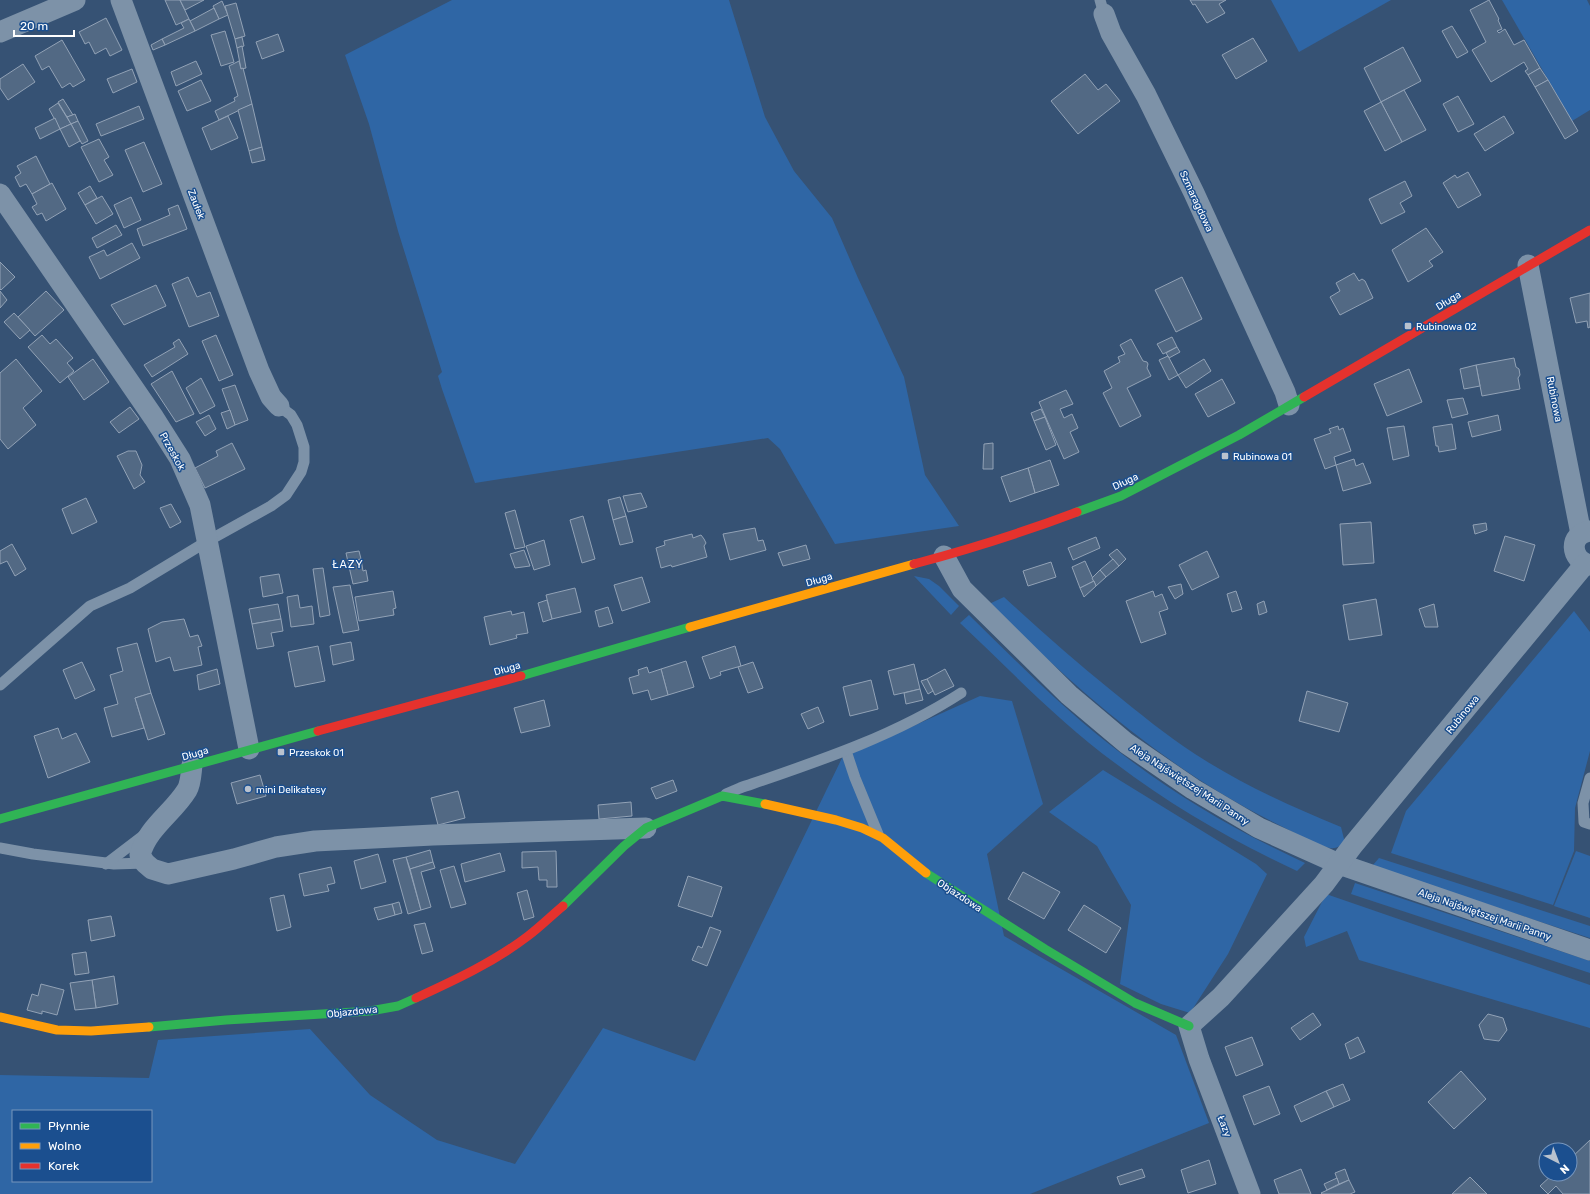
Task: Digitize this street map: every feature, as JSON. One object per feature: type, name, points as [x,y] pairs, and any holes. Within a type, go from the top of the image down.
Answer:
[{"type":"street","points":[[0,32],[75,0]]},
{"type":"street","name":"Zaułek","points":[[121,0],[259,371],[271,397],[278,406]]},
{"type":"street","name":"Szmaragdowa","points":[[1102,7],[1111,33],[1146,95],[1194,193],[1290,405]]},
{"type":"street","name":"Przeskok","points":[[0,194],[154,418],[180,460],[200,505],[206,542],[249,749]]},
{"type":"street","name":"Długa","points":[[0,819],[249,749],[461,693],[868,576],[944,556],[1040,526],[1121,496],[1177,468],[1290,405],[1590,230]]},
{"type":"street","name":"Rubinowa","points":[[1189,1026],[1221,997],[1324,884],[1587,565],[1577,557],[1575,552],[1575,542],[1586,532],[1528,265]]},
{"type":"street","name":"Aleja Najświętszej Marii Panny","points":[[944,556],[962,589],[1069,695],[1126,743],[1193,789],[1259,828],[1339,864],[1590,950]]},
{"type":"street","points":[[145,863],[140,855],[142,847],[153,830],[188,788],[192,765]]},
{"type":"street","name":"Objazdowa","points":[[0,1017],[57,1030],[91,1031],[168,1026],[226,1020],[370,1011],[398,1006],[464,976],[528,936],[574,896],[624,846],[646,828],[722,796],[773,805],[836,820],[862,828],[879,836],[889,842],[924,872],[1045,949],[1135,1003],[1189,1026]]},
{"type":"street","name":"Objazdowa","points":[[145,863],[152,869],[168,874],[234,859],[276,847],[315,841],[646,828]]},
{"type":"street","name":"Łazy","points":[[1189,1026],[1199,1059],[1250,1194]]},
{"type":"lane","points":[[0,685],[90,606],[130,588],[206,542],[271,506],[286,495],[300,472],[304,462],[304,447],[300,432],[291,415],[278,406]]},
{"type":"lane","name":"Objazdowa","points":[[722,796],[740,788],[846,751],[924,716],[961,694]]},
{"type":"lane","points":[[846,751],[879,836]]},
{"type":"lane","points":[[1590,778],[1583,804],[1584,822],[1590,824]]},
{"type":"lane","points":[[106,864],[137,840],[153,830]]},
{"type":"lane","points":[[0,848],[106,864],[145,863]]},
{"type":"shaded area","points":[[452,0],[729,0],[765,117],[794,171],[832,218],[904,377],[925,475],[959,526],[835,544],[780,449],[768,438],[475,483],[438,376],[442,372],[398,231],[369,124],[345,55]]},
{"type":"shaded area","points":[[1271,0],[1391,0],[1299,52]]},
{"type":"shaded area","points":[[1502,0],[1587,0],[1590,6],[1590,110],[1572,121]]},
{"type":"shaded area","points":[[914,576],[929,579],[939,586],[959,606],[951,615]]},
{"type":"shaded area","points":[[1004,597],[1142,716],[1212,765],[1285,803],[1341,827],[1345,843],[1336,848],[1330,848],[1306,839],[1230,799],[1155,749],[1108,713],[989,604]]},
{"type":"shaded area","points":[[1574,611],[1590,632],[1590,751],[1575,808],[1574,851],[1553,905],[1391,853],[1406,811]]},
{"type":"shaded area","points":[[969,615],[1062,705],[1143,770],[1233,827],[1305,863],[1297,871],[1226,835],[1159,794],[1115,763],[1074,731],[960,623]]},
{"type":"shaded area","points":[[980,696],[1012,701],[1043,804],[987,854],[1004,936],[1176,1035],[1209,1123],[1030,1194],[0,1194],[0,1075],[149,1078],[158,1040],[310,1029],[370,1095],[437,1140],[515,1164],[603,1028],[695,1061],[842,758]]},
{"type":"shaded area","points":[[1103,770],[1256,864],[1267,874],[1228,954],[1190,1013],[1161,1004],[1120,984],[1131,905],[1097,846],[1049,812]]},
{"type":"shaded area","points":[[1576,851],[1590,856],[1590,918],[1554,906]]},
{"type":"shaded area","points":[[1379,858],[1590,926],[1590,938],[1379,869],[1373,865]]},
{"type":"shaded area","points":[[1355,883],[1590,961],[1590,973],[1351,894]]},
{"type":"shaded area","points":[[1326,894],[1590,985],[1590,1028],[1359,960],[1347,931],[1306,947],[1304,937]]},
{"type":"building","points":[[165,0],[180,0],[189,19],[176,25]]},
{"type":"building","points":[[180,0],[204,0],[185,10]]},
{"type":"building","points":[[1190,0],[1226,0],[1219,4],[1225,13],[1207,23],[1195,4],[1193,5]]},
{"type":"building","points":[[1489,0],[1499,19],[1498,20],[1502,29],[1497,31],[1499,33],[1505,29],[1514,45],[1524,40],[1540,68],[1528,75],[1525,71],[1528,69],[1524,62],[1491,82],[1472,50],[1486,42],[1470,10]]},
{"type":"building","points":[[222,1],[228,15],[219,19],[213,6]]},
{"type":"building","points":[[236,3],[245,36],[235,39],[225,6]]},
{"type":"building","points":[[214,8],[219,19],[195,31],[190,21]]},
{"type":"building","points":[[106,18],[122,50],[110,56],[106,48],[95,54],[89,42],[85,44],[79,32]]},
{"type":"building","points":[[189,19],[195,31],[165,45],[162,39],[184,28],[181,23]]},
{"type":"building","points":[[1452,26],[1468,52],[1457,58],[1442,31]]},
{"type":"building","points":[[225,31],[234,62],[221,66],[211,35]]},
{"type":"building","points":[[278,34],[284,51],[262,59],[256,42]]},
{"type":"building","points":[[242,37],[244,46],[237,48],[235,39]]},
{"type":"building","points":[[1253,38],[1267,61],[1236,79],[1222,55]]},
{"type":"building","points":[[162,39],[165,45],[153,50],[151,45]]},
{"type":"building","points":[[62,40],[85,80],[73,87],[70,83],[62,88],[49,66],[42,70],[35,56]]},
{"type":"building","points":[[242,46],[246,68],[241,69],[237,48]]},
{"type":"building","points":[[1403,47],[1421,81],[1381,102],[1364,68]]},
{"type":"building","points":[[196,61],[202,74],[176,86],[171,72]]},
{"type":"building","points":[[239,61],[241,69],[243,68],[252,104],[219,120],[215,111],[235,101],[234,98],[238,96],[229,66]]},
{"type":"building","points":[[23,64],[35,82],[8,100],[0,88],[0,79]]},
{"type":"building","points":[[1540,68],[1548,80],[1535,87],[1528,75]]},
{"type":"building","points":[[132,69],[137,82],[113,93],[107,79]]},
{"type":"building","points":[[1085,74],[1098,90],[1106,84],[1120,101],[1078,134],[1051,101]]},
{"type":"building","points":[[201,80],[211,101],[187,111],[178,91]]},
{"type":"building","points":[[1548,80],[1578,131],[1565,139],[1535,87]]},
{"type":"building","points":[[1404,90],[1426,130],[1402,142],[1381,102]]},
{"type":"building","points":[[1458,96],[1474,124],[1458,132],[1443,104]]},
{"type":"building","points":[[63,99],[73,115],[67,117],[58,102]]},
{"type":"building","points":[[1381,102],[1402,142],[1385,151],[1364,111]]},
{"type":"building","points":[[58,103],[71,124],[60,129],[49,109]]},
{"type":"building","points":[[252,104],[262,147],[249,151],[238,110]]},
{"type":"building","points":[[139,106],[144,119],[101,136],[96,124]]},
{"type":"building","points":[[75,114],[78,121],[71,124],[67,117]]},
{"type":"building","points":[[228,116],[238,138],[211,150],[202,128]]},
{"type":"building","points":[[1504,116],[1514,133],[1485,151],[1474,134]]},
{"type":"building","points":[[55,118],[60,129],[40,139],[35,128]]},
{"type":"building","points":[[78,121],[88,141],[82,144],[71,124]]},
{"type":"building","points":[[71,124],[80,141],[69,147],[60,129]]},
{"type":"building","points":[[99,139],[109,157],[104,160],[113,175],[99,182],[81,147]]},
{"type":"building","points":[[144,142],[162,184],[143,192],[125,150]]},
{"type":"building","points":[[262,147],[265,160],[252,163],[249,151]]},
{"type":"building","points":[[36,156],[50,184],[32,194],[26,184],[20,187],[15,177],[21,173],[17,166]]},
{"type":"building","points":[[1468,172],[1481,195],[1458,208],[1443,183],[1455,175],[1457,178]]},
{"type":"building","points":[[1405,181],[1412,196],[1400,203],[1405,212],[1381,224],[1369,199]]},
{"type":"building","points":[[52,183],[66,209],[46,221],[42,213],[37,215],[32,207],[37,204],[32,194]]},
{"type":"building","points":[[90,186],[97,198],[85,205],[78,193]]},
{"type":"building","points":[[102,196],[113,214],[96,224],[85,205]]},
{"type":"building","points":[[131,197],[141,220],[124,228],[114,205]]},
{"type":"building","points":[[178,205],[187,229],[143,246],[137,229],[170,215],[168,209]]},
{"type":"building","points":[[116,225],[122,235],[97,248],[92,238]]},
{"type":"building","points":[[1426,228],[1443,252],[1429,261],[1433,266],[1408,282],[1392,250]]},
{"type":"building","points":[[132,243],[140,258],[100,279],[89,257],[104,250],[107,256]]},
{"type":"building","points":[[0,262],[15,277],[1,290],[0,289]]},
{"type":"building","points":[[1354,273],[1359,281],[1362,279],[1365,281],[1373,298],[1340,315],[1330,297],[1340,291],[1336,283]]},
{"type":"building","points":[[188,277],[197,297],[210,292],[219,316],[189,327],[172,284]]},
{"type":"building","points":[[1182,277],[1202,319],[1176,332],[1155,290]]},
{"type":"building","points":[[156,285],[166,306],[124,325],[111,305]]},
{"type":"building","points":[[0,291],[7,300],[0,308]]},
{"type":"building","points":[[46,291],[64,310],[35,336],[18,317]]},
{"type":"building","points":[[1590,293],[1590,327],[1588,328],[1587,321],[1576,323],[1570,298]]},
{"type":"building","points":[[14,313],[30,330],[20,339],[4,322]]},
{"type":"building","points":[[42,335],[50,344],[56,339],[73,358],[67,363],[74,371],[60,383],[28,347]]},
{"type":"building","points":[[216,335],[233,375],[219,381],[202,341]]},
{"type":"building","points":[[1172,337],[1177,347],[1163,354],[1157,344]]},
{"type":"building","points":[[179,339],[188,354],[152,377],[144,365],[175,347],[173,343]]},
{"type":"building","points":[[1131,339],[1143,361],[1147,362],[1147,368],[1151,376],[1127,388],[1141,416],[1120,427],[1103,393],[1112,388],[1104,371],[1120,362],[1118,357],[1125,354],[1120,345]]},
{"type":"building","points":[[1177,347],[1180,352],[1169,358],[1166,353]]},
{"type":"building","points":[[1168,356],[1178,375],[1169,380],[1159,360]]},
{"type":"building","points":[[1514,358],[1516,367],[1519,369],[1520,375],[1518,378],[1520,389],[1482,396],[1476,365]]},
{"type":"building","points":[[16,359],[42,391],[23,408],[36,425],[8,449],[0,439],[0,373]]},
{"type":"building","points":[[93,359],[109,382],[84,400],[68,377]]},
{"type":"building","points":[[1204,359],[1211,371],[1186,388],[1178,375]]},
{"type":"building","points":[[1476,365],[1480,386],[1464,389],[1460,369]]},
{"type":"building","points":[[1409,369],[1422,402],[1387,416],[1374,384]]},
{"type":"building","points":[[172,371],[194,414],[176,422],[151,384]]},
{"type":"building","points":[[201,378],[215,406],[200,414],[186,388]]},
{"type":"building","points":[[1222,379],[1235,403],[1208,417],[1195,394]]},
{"type":"building","points":[[235,385],[248,420],[235,425],[222,389]]},
{"type":"building","points":[[1066,390],[1073,404],[1060,409],[1064,418],[1072,414],[1078,428],[1070,432],[1079,452],[1064,459],[1039,402]]},
{"type":"building","points":[[1463,398],[1468,414],[1452,418],[1447,400]]},
{"type":"building","points":[[130,407],[139,419],[119,433],[110,422]]},
{"type":"building","points":[[1041,409],[1045,417],[1034,421],[1031,413]]},
{"type":"building","points":[[230,410],[235,425],[227,429],[221,413]]},
{"type":"building","points":[[209,415],[216,429],[205,436],[196,422]]},
{"type":"building","points":[[1498,415],[1501,430],[1472,437],[1468,422]]},
{"type":"building","points":[[1045,417],[1056,445],[1046,450],[1034,421]]},
{"type":"building","points":[[1452,424],[1456,449],[1439,452],[1438,446],[1436,446],[1433,427]]},
{"type":"building","points":[[1338,426],[1339,430],[1343,428],[1351,451],[1334,457],[1336,465],[1325,469],[1314,439],[1331,433],[1329,429]]},
{"type":"building","points":[[1404,426],[1409,456],[1393,460],[1387,428]]},
{"type":"building","points":[[232,443],[245,469],[205,488],[195,468],[218,456],[216,451]]},
{"type":"building","points":[[993,443],[993,469],[983,469],[984,444]]},
{"type":"building","points":[[128,451],[136,451],[142,465],[140,475],[145,482],[134,489],[117,456]]},
{"type":"building","points":[[1354,459],[1356,466],[1363,463],[1371,483],[1343,491],[1336,465]]},
{"type":"building","points":[[1050,460],[1059,485],[1035,493],[1028,468]]},
{"type":"building","points":[[1028,468],[1035,493],[1010,502],[1001,477]]},
{"type":"building","points":[[641,493],[647,507],[628,512],[623,496]]},
{"type":"building","points":[[620,497],[626,516],[613,520],[608,500]]},
{"type":"building","points":[[86,498],[97,522],[72,534],[62,509]]},
{"type":"building","points":[[171,504],[181,522],[170,528],[160,508]]},
{"type":"building","points":[[515,510],[525,547],[515,549],[505,513]]},
{"type":"building","points":[[583,516],[595,559],[582,563],[570,520]]},
{"type":"building","points":[[626,516],[633,542],[620,545],[613,520]]},
{"type":"building","points":[[1371,522],[1374,563],[1343,565],[1340,524]]},
{"type":"building","points":[[1486,523],[1487,530],[1475,534],[1473,525]]},
{"type":"building","points":[[755,528],[758,541],[763,540],[766,550],[730,560],[723,534]]},
{"type":"building","points":[[692,534],[693,538],[701,535],[704,539],[706,543],[704,546],[707,557],[672,567],[671,565],[661,568],[656,548],[665,545],[664,541]]},
{"type":"building","points":[[1505,536],[1535,545],[1524,581],[1494,571]]},
{"type":"building","points":[[1096,537],[1100,548],[1073,560],[1068,548]]},
{"type":"building","points":[[544,540],[550,565],[534,570],[526,546]]},
{"type":"building","points":[[12,544],[26,569],[15,576],[7,561],[0,564],[0,551]]},
{"type":"building","points":[[806,545],[810,559],[783,566],[778,553]]},
{"type":"building","points":[[1117,549],[1126,559],[1119,566],[1109,555]]},
{"type":"building","points":[[524,550],[530,566],[515,568],[510,554]]},
{"type":"building","points":[[359,551],[361,559],[348,562],[346,553]]},
{"type":"building","points":[[1207,551],[1219,577],[1192,590],[1179,565]]},
{"type":"building","points":[[361,559],[363,571],[366,570],[368,581],[353,584],[348,562]]},
{"type":"building","points":[[1113,559],[1119,566],[1106,577],[1100,570]]},
{"type":"building","points":[[1085,561],[1094,581],[1080,588],[1072,567]]},
{"type":"building","points":[[1051,562],[1056,577],[1028,586],[1023,571]]},
{"type":"building","points":[[323,568],[330,615],[320,617],[313,569]]},
{"type":"building","points":[[1100,570],[1106,577],[1096,586],[1092,578]]},
{"type":"building","points":[[279,574],[283,593],[263,597],[260,577]]},
{"type":"building","points":[[642,577],[650,602],[622,611],[614,585]]},
{"type":"building","points":[[1094,581],[1096,586],[1084,597],[1080,588]]},
{"type":"building","points":[[1181,584],[1183,594],[1175,599],[1168,587]]},
{"type":"building","points":[[350,585],[359,630],[343,633],[333,587]]},
{"type":"building","points":[[575,588],[581,612],[552,619],[546,595]]},
{"type":"building","points":[[393,591],[396,608],[393,609],[394,615],[359,621],[355,597]]},
{"type":"building","points":[[1153,591],[1155,597],[1162,594],[1168,609],[1159,612],[1166,634],[1141,643],[1126,601]]},
{"type":"building","points":[[1236,591],[1242,609],[1232,612],[1227,594]]},
{"type":"building","points":[[298,595],[300,608],[312,606],[314,624],[291,627],[287,597]]},
{"type":"building","points":[[1376,599],[1382,635],[1349,640],[1343,605]]},
{"type":"building","points":[[547,600],[552,619],[543,622],[538,603]]},
{"type":"building","points":[[1264,601],[1267,612],[1259,615],[1257,604]]},
{"type":"building","points":[[278,604],[281,619],[252,624],[249,609]]},
{"type":"building","points":[[1434,604],[1438,627],[1425,627],[1419,609]]},
{"type":"building","points":[[608,607],[613,623],[599,627],[595,611]]},
{"type":"building","points":[[511,611],[512,615],[524,612],[528,633],[516,635],[517,638],[490,645],[484,617]]},
{"type":"building","points":[[184,619],[190,637],[198,635],[202,646],[198,647],[202,665],[174,671],[170,657],[156,662],[148,629],[162,622]]},
{"type":"building","points":[[281,619],[283,631],[271,633],[274,646],[257,649],[252,624]]},
{"type":"building","points":[[351,642],[354,660],[333,665],[330,646]]},
{"type":"building","points":[[137,643],[151,693],[135,698],[144,728],[112,737],[104,708],[118,704],[110,675],[123,671],[117,648]]},
{"type":"building","points":[[318,646],[325,681],[295,687],[288,652]]},
{"type":"building","points":[[735,646],[741,666],[720,672],[721,675],[710,679],[702,657]]},
{"type":"building","points":[[686,661],[694,687],[668,695],[661,669]]},
{"type":"building","points":[[82,662],[95,690],[75,699],[63,670]]},
{"type":"building","points":[[753,662],[763,688],[748,693],[738,667]]},
{"type":"building","points":[[914,664],[920,689],[894,695],[888,671]]},
{"type":"building","points":[[647,667],[649,673],[661,669],[668,695],[651,700],[648,690],[633,694],[629,678],[639,675],[638,670]]},
{"type":"building","points":[[217,669],[220,684],[199,690],[197,675]]},
{"type":"building","points":[[945,669],[954,686],[935,695],[927,679]]},
{"type":"building","points":[[927,679],[933,691],[928,694],[921,681]]},
{"type":"building","points":[[871,680],[878,709],[850,716],[843,687]]},
{"type":"building","points":[[920,689],[923,700],[906,704],[904,693]]},
{"type":"building","points":[[1307,691],[1348,703],[1339,732],[1299,721]]},
{"type":"building","points":[[151,693],[165,734],[148,740],[135,698]]},
{"type":"building","points":[[544,700],[550,726],[521,733],[514,708]]},
{"type":"building","points":[[818,707],[824,722],[808,729],[801,714]]},
{"type":"building","points":[[58,728],[62,739],[76,733],[90,762],[48,778],[34,736]]},
{"type":"building","name":"mini Delikatesy","points":[[260,775],[266,796],[237,804],[231,783]]},
{"type":"building","points":[[673,780],[677,791],[656,799],[651,788]]},
{"type":"building","points":[[458,791],[465,818],[438,825],[431,798]]},
{"type":"building","points":[[631,802],[632,816],[599,819],[598,805]]},
{"type":"building","points":[[430,850],[433,862],[410,869],[406,857]]},
{"type":"building","points":[[556,851],[557,887],[547,887],[547,880],[539,880],[538,867],[522,868],[522,852]]},
{"type":"building","points":[[500,853],[505,871],[465,882],[461,864]]},
{"type":"building","points":[[378,854],[386,882],[361,889],[354,861]]},
{"type":"building","points":[[406,857],[421,910],[408,914],[393,860]]},
{"type":"building","points":[[433,862],[435,868],[421,872],[431,907],[421,910],[410,869]]},
{"type":"building","points":[[454,866],[466,904],[451,908],[440,870]]},
{"type":"building","points":[[331,867],[335,883],[327,885],[329,891],[304,896],[299,874]]},
{"type":"building","points":[[1023,872],[1060,892],[1044,919],[1008,899]]},
{"type":"building","points":[[688,876],[722,887],[712,917],[678,906]]},
{"type":"building","points":[[527,890],[534,917],[524,920],[517,893]]},
{"type":"building","points":[[284,895],[291,927],[277,931],[270,898]]},
{"type":"building","points":[[399,902],[402,913],[395,915],[392,904]]},
{"type":"building","points":[[392,904],[395,915],[378,920],[374,908]]},
{"type":"building","points":[[1084,905],[1121,928],[1106,953],[1068,930]]},
{"type":"building","points":[[111,916],[115,936],[91,941],[88,920]]},
{"type":"building","points":[[425,923],[433,951],[422,954],[414,925]]},
{"type":"building","points":[[710,927],[721,931],[707,966],[692,960],[698,946],[702,948]]},
{"type":"building","points":[[86,952],[89,973],[75,975],[72,954]]},
{"type":"building","points":[[114,976],[118,1004],[96,1008],[92,980]]},
{"type":"building","points":[[92,980],[96,1008],[75,1010],[70,983]]},
{"type":"building","points":[[41,984],[64,990],[57,1015],[42,1011],[42,1014],[27,1010],[32,994],[38,996]]},
{"type":"building","points":[[1313,1013],[1321,1025],[1300,1040],[1291,1028]]},
{"type":"building","points":[[1488,1014],[1503,1018],[1507,1030],[1499,1041],[1484,1039],[1479,1025]]},
{"type":"building","points":[[1252,1037],[1263,1065],[1236,1076],[1225,1047]]},
{"type":"building","points":[[1358,1037],[1365,1052],[1350,1059],[1345,1044]]},
{"type":"building","points":[[1461,1071],[1486,1099],[1454,1129],[1428,1102]]},
{"type":"building","points":[[1343,1084],[1350,1100],[1334,1107],[1326,1091]]},
{"type":"building","points":[[1269,1086],[1280,1114],[1254,1125],[1243,1096]]},
{"type":"building","points":[[1326,1091],[1334,1107],[1301,1122],[1294,1106]]},
{"type":"building","points":[[1590,1140],[1590,1194],[1563,1194],[1556,1186],[1548,1194],[1540,1186],[1544,1182],[1578,1182],[1578,1151]]},
{"type":"building","points":[[1209,1160],[1216,1184],[1188,1193],[1181,1170]]},
{"type":"building","points":[[1142,1169],[1145,1177],[1120,1185],[1117,1177]]},
{"type":"building","points":[[1301,1169],[1311,1194],[1279,1194],[1274,1180]]},
{"type":"building","points":[[1345,1169],[1349,1180],[1339,1184],[1335,1173]]},
{"type":"building","points":[[1470,1177],[1487,1194],[1452,1194]]},
{"type":"building","points":[[1337,1178],[1339,1184],[1327,1190],[1324,1184]]},
{"type":"building","points":[[1349,1180],[1355,1192],[1350,1194],[1321,1193]]},
{"type":"traffic: fast","points":[[1077,512],[1121,496],[1239,435],[1304,397]]},
{"type":"traffic: fast","points":[[521,676],[690,627]]},
{"type":"traffic: fast","points":[[0,819],[318,731]]},
{"type":"traffic: fast","points":[[563,906],[624,846],[646,828],[722,796],[765,804]]},
{"type":"traffic: fast","points":[[926,873],[1045,949],[1135,1003],[1189,1026]]},
{"type":"traffic: fast","points":[[149,1027],[226,1020],[370,1011],[398,1006],[416,998]]},
{"type":"traffic: slow","points":[[690,627],[914,564]]},
{"type":"traffic: slow","points":[[765,804],[836,820],[862,828],[883,838],[926,873]]},
{"type":"traffic: slow","points":[[0,1017],[57,1030],[91,1031],[149,1027]]},
{"type":"traffic: jam","points":[[1304,397],[1590,230]]},
{"type":"traffic: jam","points":[[914,564],[997,540],[1077,512]]},
{"type":"traffic: jam","points":[[318,731],[521,676]]},
{"type":"traffic: jam","points":[[416,998],[460,977],[502,954],[532,933],[563,906]]},
{"type":"place","name":"Rubinowa 02","points":[[1408,326]]},
{"type":"place","name":"Rubinowa 01","points":[[1225,456]]},
{"type":"place","name":"Przeskok 01","points":[[281,752]]},
{"type":"place","name":"mini Delikatesy","points":[[248,789]]},
{"type":"district","name":"ŁAZY","points":[[348,564]]}]
